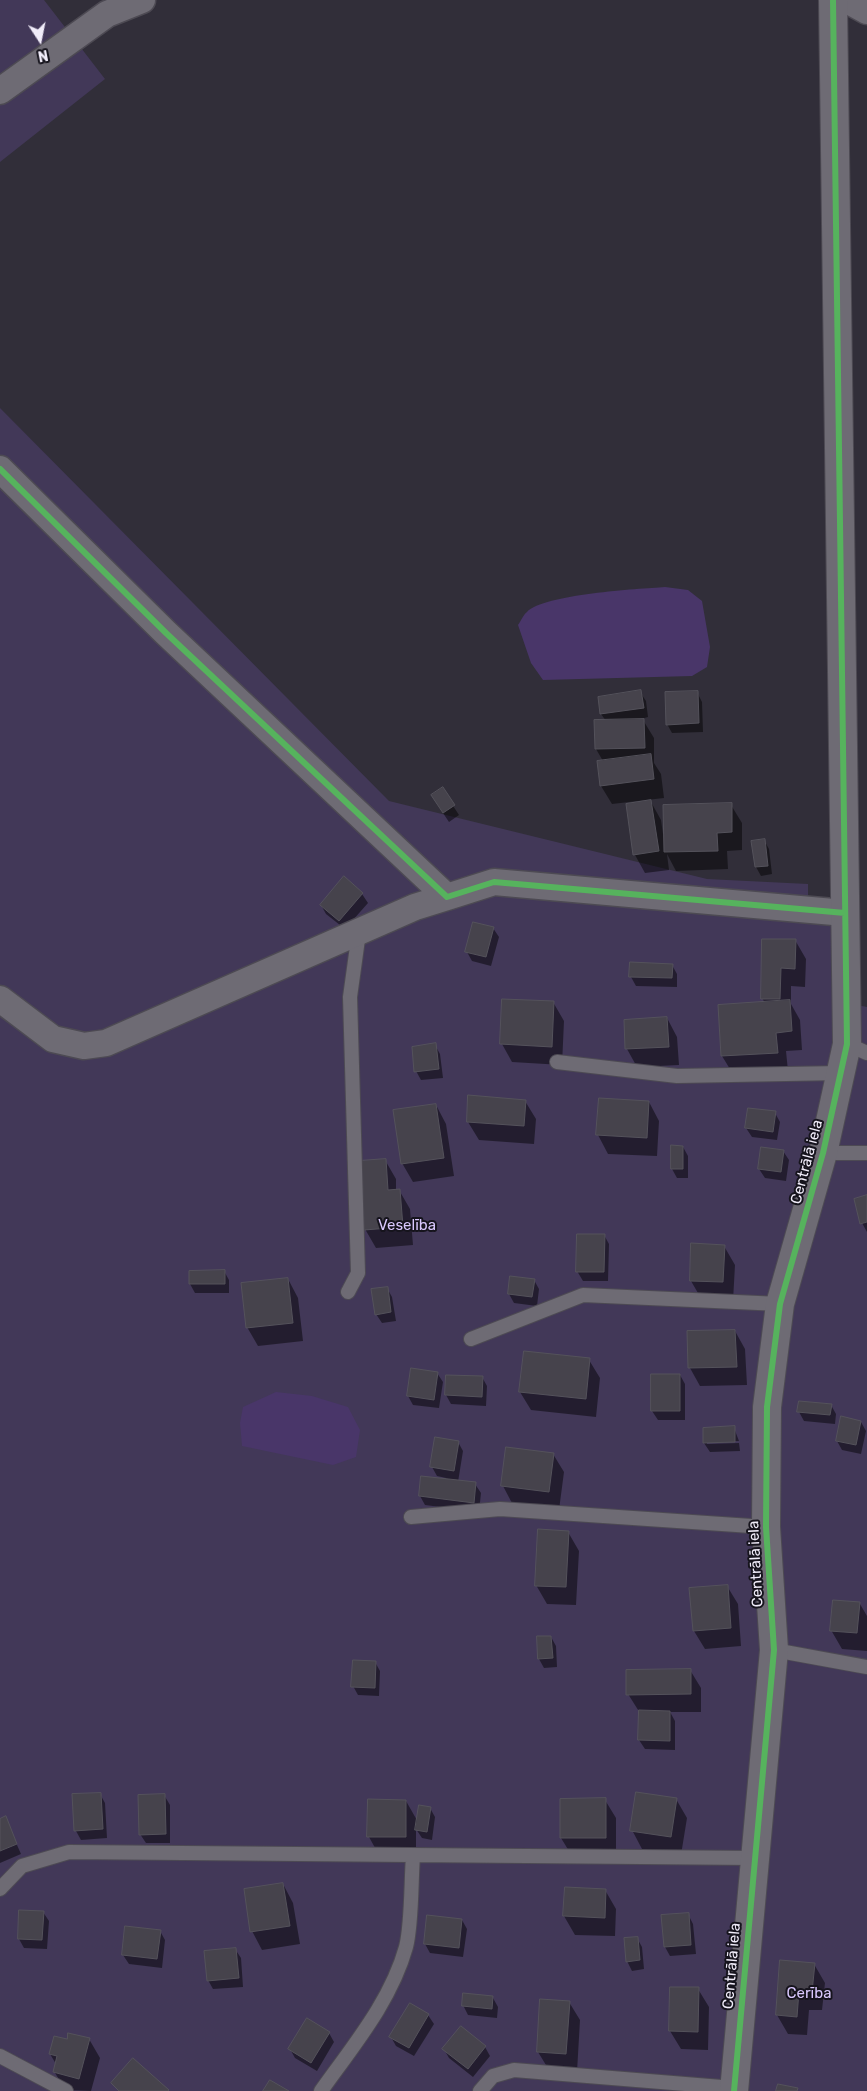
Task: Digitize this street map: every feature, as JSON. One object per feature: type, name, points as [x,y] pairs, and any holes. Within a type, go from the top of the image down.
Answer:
[{"type":"street","points":[[0,91],[108,14],[142,0]]},
{"type":"street","name":"Centrālā iela","points":[[734,2090],[774,1650],[766,1527],[767,1407],[780,1304],[823,1154],[841,1073],[857,1048],[845,913],[832,0]]},
{"type":"street","points":[[848,0],[867,11]]},
{"type":"street","points":[[0,470],[166,633],[447,897]]},
{"type":"street","points":[[0,999],[54,1039],[84,1046],[106,1043],[415,907],[494,882],[845,913]]},
{"type":"lane","points":[[348,1292],[358,1273],[350,997],[359,932]]},
{"type":"lane","points":[[557,1062],[677,1076],[841,1073]]},
{"type":"lane","points":[[823,1154],[867,1153]]},
{"type":"lane","points":[[471,1339],[583,1295],[780,1304]]},
{"type":"lane","points":[[411,1517],[500,1509],[766,1527]]},
{"type":"lane","points":[[774,1650],[867,1667]]},
{"type":"lane","points":[[0,1889],[22,1866],[69,1852],[754,1858]]},
{"type":"lane","points":[[321,2091],[380,2006],[396,1976],[406,1945],[413,1856]]},
{"type":"lane","points":[[0,2056],[66,2091]]},
{"type":"lane","points":[[480,2091],[493,2076],[514,2070],[734,2090]]},
{"type":"green space","points":[[0,0],[44,0],[105,79],[0,162]]},
{"type":"green space","name":"Veselība","points":[[0,408],[389,801],[707,879],[808,884],[808,904],[845,913],[837,1001],[867,1007],[867,2091],[0,2091]]},
{"type":"shaded area","points":[[665,587],[688,590],[702,601],[710,647],[707,667],[692,676],[543,680],[531,663],[518,625],[526,613],[537,606],[571,597]]},
{"type":"shaded area","points":[[276,1392],[312,1396],[348,1407],[360,1430],[356,1457],[333,1465],[242,1446],[240,1423],[243,1407]]},
{"type":"building","points":[[641,690],[644,708],[600,714],[598,697]]},
{"type":"building","points":[[698,691],[699,723],[666,725],[665,692]]},
{"type":"building","points":[[644,719],[645,748],[595,749],[594,720]]},
{"type":"building","points":[[651,754],[654,779],[600,786],[597,761]]},
{"type":"building","points":[[443,787],[455,805],[443,813],[431,795]]},
{"type":"building","points":[[651,800],[659,851],[633,855],[626,804]]},
{"type":"building","points":[[732,803],[732,832],[717,833],[718,851],[664,852],[663,805]]},
{"type":"building","points":[[765,839],[768,866],[755,867],[751,841]]},
{"type":"building","points":[[344,876],[363,893],[339,921],[320,905]]},
{"type":"building","points":[[473,922],[494,927],[486,957],[465,952]]},
{"type":"building","points":[[762,939],[796,939],[795,969],[781,968],[780,999],[761,999]]},
{"type":"building","points":[[630,962],[673,964],[672,978],[629,977]]},
{"type":"building","points":[[502,999],[554,1001],[552,1047],[500,1044]]},
{"type":"building","points":[[790,1000],[792,1031],[776,1033],[778,1053],[721,1056],[718,1005]]},
{"type":"building","points":[[667,1017],[669,1047],[625,1049],[624,1020]]},
{"type":"building","points":[[436,1043],[439,1069],[414,1072],[412,1047]]},
{"type":"building","points":[[468,1095],[526,1100],[524,1126],[467,1122]]},
{"type":"building","points":[[599,1098],[649,1101],[647,1138],[596,1135]]},
{"type":"building","points":[[436,1104],[444,1158],[401,1164],[393,1110]]},
{"type":"building","points":[[748,1108],[776,1111],[773,1132],[745,1128]]},
{"type":"building","points":[[671,1145],[683,1146],[683,1169],[671,1169]]},
{"type":"building","points":[[761,1147],[784,1150],[781,1172],[758,1169]]},
{"type":"building","points":[[386,1159],[388,1190],[400,1189],[403,1227],[364,1230],[359,1161]]},
{"type":"building","points":[[867,1195],[867,1222],[860,1224],[854,1199]]},
{"type":"building","points":[[577,1234],[605,1234],[604,1272],[576,1272]]},
{"type":"building","points":[[691,1243],[725,1245],[723,1282],[690,1281]]},
{"type":"building","points":[[225,1270],[225,1284],[189,1284],[189,1271]]},
{"type":"building","points":[[510,1276],[535,1279],[532,1297],[508,1294]]},
{"type":"building","points":[[288,1278],[293,1323],[246,1328],[241,1283]]},
{"type":"building","points":[[388,1287],[391,1312],[375,1315],[371,1289]]},
{"type":"building","points":[[735,1330],[737,1367],[688,1368],[687,1331]]},
{"type":"building","points":[[524,1351],[590,1358],[586,1399],[519,1392]]},
{"type":"building","points":[[411,1368],[438,1372],[434,1400],[407,1396]]},
{"type":"building","points":[[651,1374],[680,1374],[680,1411],[651,1411]]},
{"type":"building","points":[[446,1375],[483,1376],[482,1397],[445,1395]]},
{"type":"building","points":[[799,1401],[832,1404],[830,1415],[797,1412]]},
{"type":"building","points":[[841,1416],[861,1421],[856,1445],[836,1441]]},
{"type":"building","points":[[735,1426],[735,1442],[703,1443],[703,1428]]},
{"type":"building","points":[[435,1437],[459,1441],[454,1471],[430,1467]]},
{"type":"building","points":[[506,1447],[554,1453],[549,1492],[501,1486]]},
{"type":"building","points":[[421,1476],[476,1482],[474,1503],[419,1496]]},
{"type":"building","points":[[538,1529],[569,1531],[566,1587],[535,1586]]},
{"type":"building","points":[[728,1585],[731,1628],[693,1631],[689,1588]]},
{"type":"building","points":[[833,1600],[860,1602],[857,1633],[830,1631]]},
{"type":"building","points":[[537,1636],[551,1636],[553,1658],[538,1659]]},
{"type":"building","points":[[353,1660],[376,1661],[375,1688],[351,1687]]},
{"type":"building","points":[[691,1669],[691,1694],[626,1695],[626,1670]]},
{"type":"building","points":[[639,1710],[670,1711],[670,1741],[638,1740]]},
{"type":"building","points":[[636,1792],[677,1798],[671,1837],[630,1831]]},
{"type":"building","points":[[101,1793],[103,1829],[74,1831],[72,1794]]},
{"type":"building","points":[[165,1794],[166,1834],[139,1835],[138,1795]]},
{"type":"building","points":[[606,1798],[606,1838],[560,1838],[560,1799]]},
{"type":"building","points":[[368,1799],[406,1800],[406,1837],[367,1837]]},
{"type":"building","points":[[419,1805],[431,1807],[427,1832],[415,1830]]},
{"type":"building","points":[[6,1816],[17,1844],[0,1851],[0,1819]]},
{"type":"building","points":[[283,1883],[290,1926],[250,1932],[244,1889]]},
{"type":"building","points":[[565,1887],[606,1889],[605,1918],[563,1916]]},
{"type":"building","points":[[19,1910],[44,1911],[42,1940],[18,1939]]},
{"type":"building","points":[[689,1913],[691,1945],[664,1947],[661,1915]]},
{"type":"building","points":[[427,1915],[462,1919],[459,1948],[424,1944]]},
{"type":"building","points":[[125,1926],[161,1930],[157,1959],[122,1955]]},
{"type":"building","points":[[638,1937],[640,1960],[626,1962],[624,1938]]},
{"type":"building","points":[[236,1948],[239,1978],[207,1981],[204,1951]]},
{"type":"building","points":[[780,1960],[815,1963],[812,1992],[799,1991],[797,2017],[776,2015]]},
{"type":"building","points":[[670,1987],[699,1987],[698,2032],[669,2031]]},
{"type":"building","points":[[463,1993],[493,1996],[492,2009],[462,2006]]},
{"type":"building","points":[[540,1999],[570,2001],[566,2054],[537,2052]]},
{"type":"building","points":[[410,2003],[429,2014],[409,2048],[389,2037]]},
{"type":"building","points":[[307,2018],[330,2032],[311,2063],[288,2049]]},
{"type":"building","points":[[461,2026],[486,2046],[468,2069],[442,2049]]},
{"type":"building","points":[[68,2033],[90,2038],[79,2079],[53,2072],[57,2056],[49,2054],[54,2036],[67,2039]]},
{"type":"building","points":[[133,2058],[169,2090],[119,2091],[111,2083]]},
{"type":"building","points":[[270,2080],[289,2091],[263,2091]]},
{"type":"building","points":[[778,2084],[798,2088],[797,2091],[776,2091]]},
{"type":"cycle path","points":[[734,2091],[774,1650],[766,1527],[767,1407],[780,1304],[823,1153],[847,1044],[833,0]]},
{"type":"cycle path","points":[[0,469],[166,633],[447,897],[494,882],[845,913]]},
{"type":"park label","name":"Cerība","points":[[809,1994]]}]
